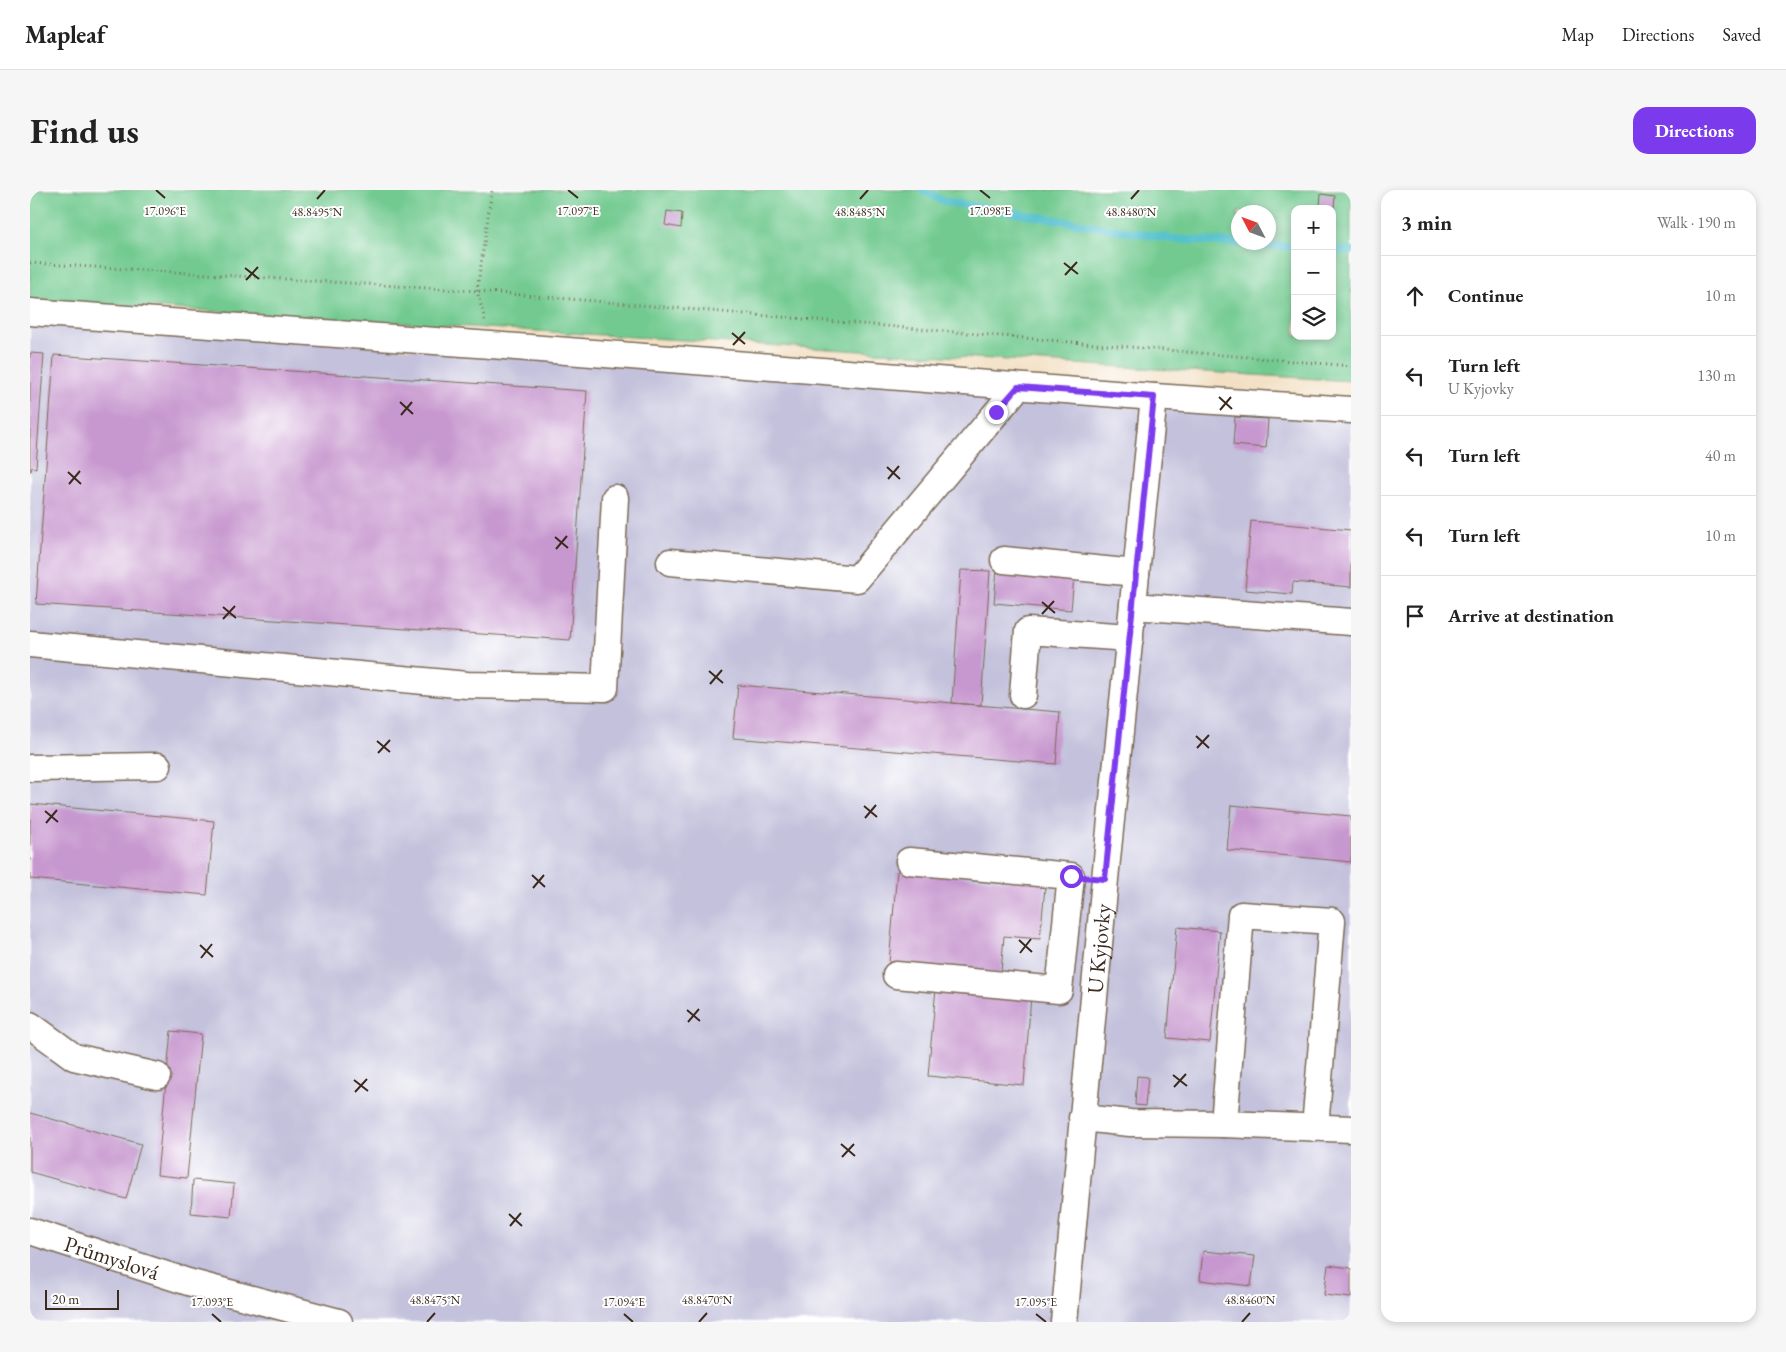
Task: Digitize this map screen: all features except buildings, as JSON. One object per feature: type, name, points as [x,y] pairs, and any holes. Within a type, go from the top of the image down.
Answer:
[{"type":"lane","points":[[30,312],[491,345],[1018,387],[1351,410]]},
{"type":"lane","points":[[670,562],[857,579],[1018,387]]},
{"type":"lane","name":"U Kyjovky","points":[[1064,1322],[1105,879],[1154,397]]},
{"type":"lane","points":[[30,644],[467,685],[605,688],[615,498]]},
{"type":"lane","points":[[1004,560],[1136,573]]},
{"type":"lane","points":[[1133,606],[1351,622]]},
{"type":"lane","points":[[1023,695],[1028,631],[1130,638]]},
{"type":"lane","points":[[30,768],[158,766]]},
{"type":"lane","points":[[909,861],[1105,879]]},
{"type":"lane","points":[[1059,990],[1071,876]]},
{"type":"lane","points":[[1224,1124],[1240,915],[1342,923],[1315,1128]]},
{"type":"lane","points":[[896,974],[1095,994]]},
{"type":"lane","points":[[30,1025],[74,1057],[157,1076]]},
{"type":"lane","points":[[1082,1118],[1130,1123],[1224,1124],[1351,1129]]},
{"type":"lane","name":"Průmyslová","points":[[30,1231],[188,1282],[339,1322]]},
{"type":"path","points":[[477,291],[492,190]]},
{"type":"path","points":[[30,263],[477,291],[1351,366]]},
{"type":"shaded area","points":[[30,321],[1351,417],[1351,1322],[30,1322]]},
{"type":"green space","points":[[30,190],[1351,190],[1351,381],[30,300]]},
{"type":"waterway","points":[[922,190],[943,201],[1173,239],[1291,247]]},
{"type":"waterway","points":[[1336,250],[1351,251]]},
{"type":"route","points":[[996,412],[1018,387],[1154,397],[1105,879],[1071,876]]}]
